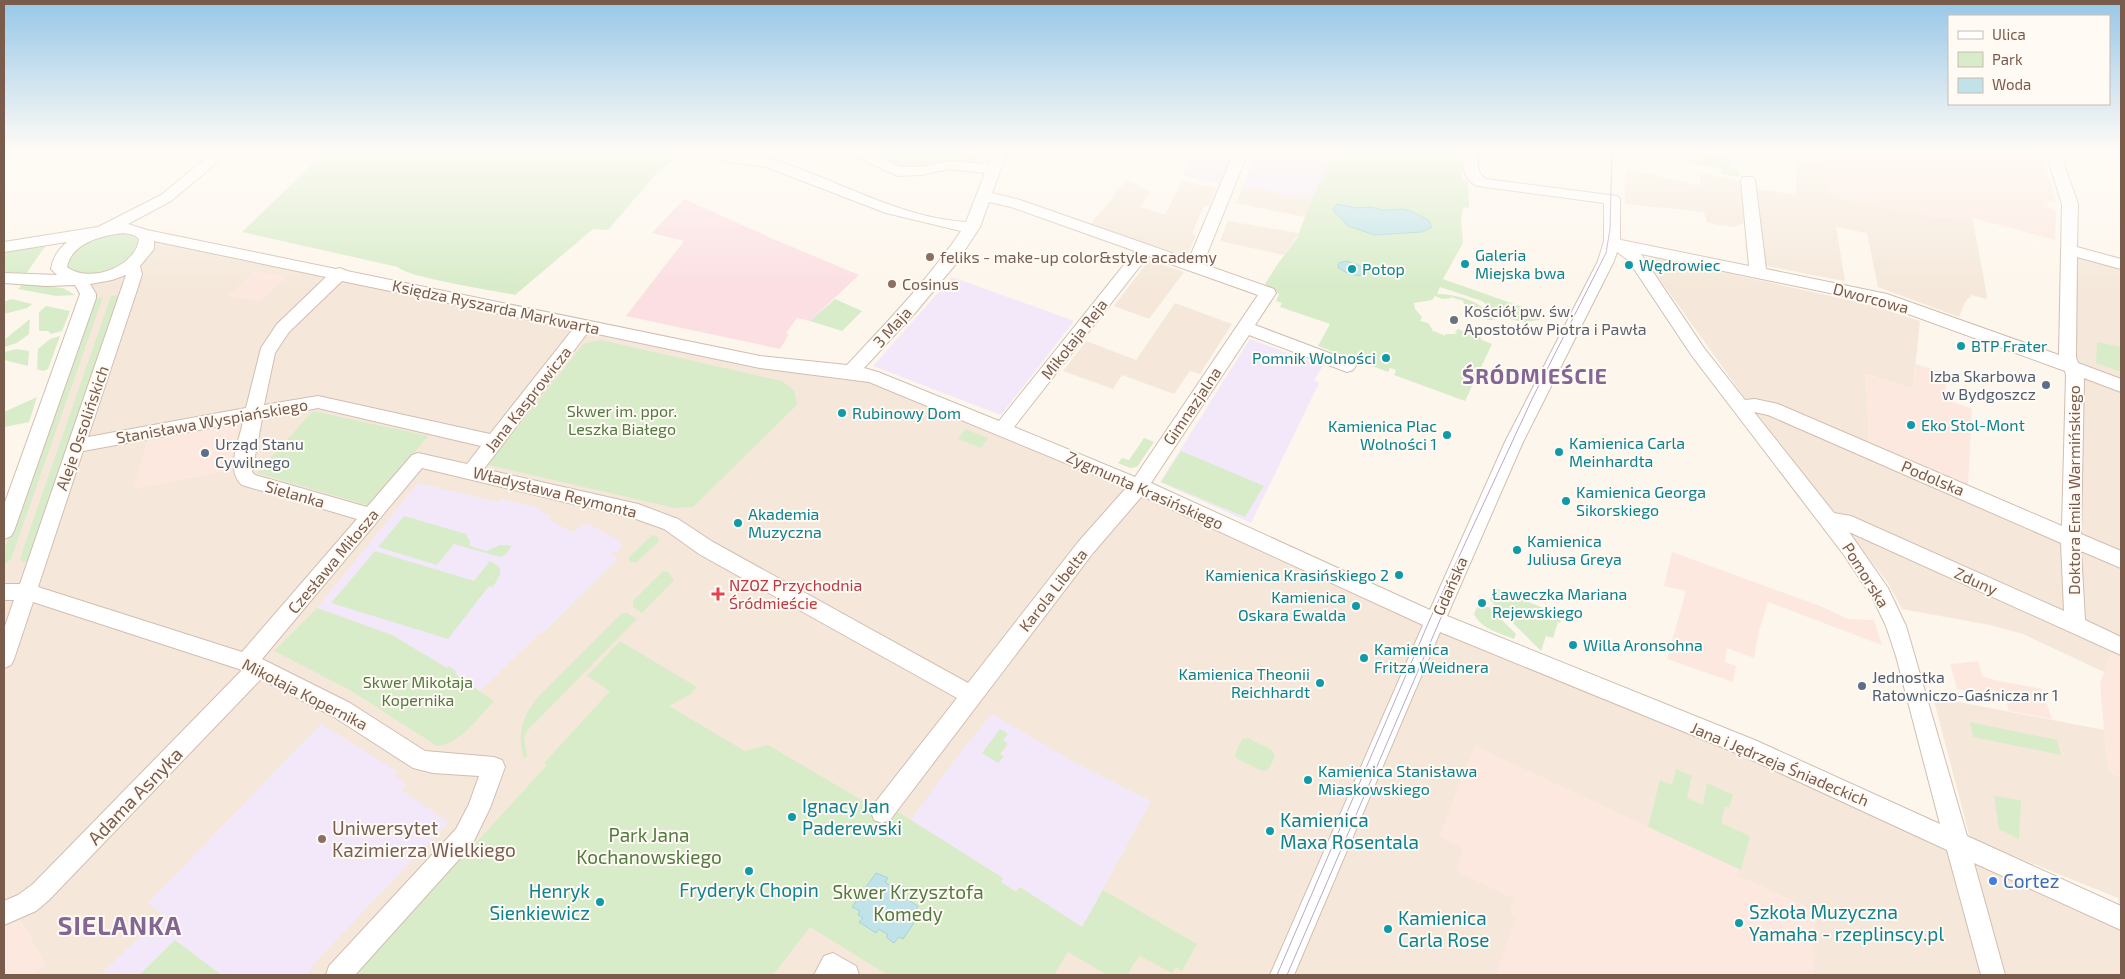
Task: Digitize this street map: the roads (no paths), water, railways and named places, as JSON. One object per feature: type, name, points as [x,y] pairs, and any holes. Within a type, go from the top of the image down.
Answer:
[{"type":"street","points":[[4,531],[88,298],[88,294],[80,280],[63,274],[59,269],[61,258],[78,242],[169,196]]},
{"type":"street","points":[[854,196],[891,210],[954,226],[972,227]]},
{"type":"street","points":[[984,196],[1015,203],[1194,267],[1223,196]]},
{"type":"street","name":"3 Maja","points":[[850,372],[909,309],[949,261],[972,227],[984,196]]},
{"type":"street","name":"Gdańska","points":[[1282,975],[1520,429],[1606,261],[1612,241],[1612,199],[1585,196]]},
{"type":"street","points":[[1750,196],[1758,272]]},
{"type":"street","name":"Doktora Emila Warmińskiego","points":[[2067,196],[2070,204],[2070,250],[2066,330],[2067,357],[2075,376],[2071,539],[2075,624]]},
{"type":"street","points":[[4,278],[46,281],[80,280],[106,276],[132,264],[145,250],[148,242],[143,234],[166,198]]},
{"type":"street","name":"Księdza Ryszarda Markwarta","points":[[102,231],[124,228],[134,230],[143,234],[340,273],[581,330],[760,362],[850,372]]},
{"type":"street","points":[[4,247],[102,231]]},
{"type":"street","name":"Dworcowa","points":[[1612,241],[1633,248],[1881,298],[2070,365],[2121,386]]},
{"type":"street","name":"Pomorska","points":[[1612,241],[1634,256],[1698,352],[1830,520],[1881,594],[1896,626],[1993,975]]},
{"type":"street","name":"Mikołaja Reja","points":[[1003,430],[1145,249]]},
{"type":"street","points":[[2070,250],[2121,264]]},
{"type":"street","name":"Aleje Ossolińskich","points":[[4,659],[134,274],[132,264]]},
{"type":"street","name":"Gimnazjalna","points":[[1138,486],[1268,293],[1194,267]]},
{"type":"street","name":"Sielanka","points":[[340,273],[289,322],[271,343],[264,359],[242,469],[244,475],[249,480],[372,516]]},
{"type":"street","points":[[1245,327],[1348,366]]},
{"type":"street","name":"Jana Kasprowicza","points":[[472,471],[581,330]]},
{"type":"street","name":"Zygmunta Krasińskiego","points":[[850,372],[872,376],[1138,486],[1435,621]]},
{"type":"street","name":"Stanisława Wyspiańskiego","points":[[75,446],[313,403],[324,403],[495,442]]},
{"type":"street","name":"Podolska","points":[[1742,408],[1755,405],[1772,410],[2004,508],[2121,560]]},
{"type":"street","name":"Czesława Miłosza","points":[[253,665],[418,460]]},
{"type":"street","name":"Władysława Reymonta","points":[[418,460],[472,471],[638,512],[671,524],[686,535]]},
{"type":"street","name":"Karola Libelta","points":[[882,812],[1086,547],[1138,486]]},
{"type":"street","name":"Zduny","points":[[1830,520],[1844,521],[2121,646]]},
{"type":"street","points":[[686,535],[814,609],[972,696]]},
{"type":"street","points":[[4,592],[27,592]]},
{"type":"street","name":"Mikołaja Kopernika","points":[[27,592],[253,665],[342,710],[421,761],[433,764],[494,767],[480,808],[464,837],[338,975]]},
{"type":"street","name":"Jana i Jędrzeja Śniadeckich","points":[[1435,621],[1749,748],[2121,918]]},
{"type":"street","name":"Adama Asnyka","points":[[4,913],[27,903],[47,887],[253,665]]},
{"type":"water","points":[[1337,204],[1356,208],[1403,209],[1428,220],[1432,227],[1422,232],[1375,235],[1348,226],[1333,210]]},
{"type":"water","name":"Potop","points":[[1347,261],[1363,267],[1366,270],[1366,274],[1351,274],[1338,267],[1339,263]]},
{"type":"water","points":[[876,873],[888,878],[885,882],[895,889],[899,885],[906,889],[903,894],[905,898],[918,906],[916,911],[920,914],[903,939],[899,937],[894,943],[886,937],[888,935],[879,929],[876,933],[859,922],[863,918],[858,915],[860,911],[852,907]]},
{"type":"tram line","points":[[1277,975],[1430,619],[1533,397],[1606,253],[1610,229],[1611,196]]},
{"type":"tram line","points":[[1287,975],[1459,576]]},
{"type":"place","name":"feliks - make-up color&style academy","points":[[930,257]]},
{"type":"place","name":"Galeria Miejska bwa","points":[[1465,264]]},
{"type":"place","name":"Wędrowiec","points":[[1629,265]]},
{"type":"place","name":"Potop","points":[[1352,269]]},
{"type":"place","name":"Cosinus","points":[[892,284]]},
{"type":"place","name":"Kościół pw. św. Apostołów Piotra i Pawła","points":[[1454,320]]},
{"type":"place","name":"BTP Frater","points":[[1961,346]]},
{"type":"place","name":"Pomnik Wolności","points":[[1386,358]]},
{"type":"place","name":"Izba Skarbowa w Bydgoszcz","points":[[2046,385]]},
{"type":"place","name":"Rubinowy Dom","points":[[842,413]]},
{"type":"place","name":"Eko Stol-Mont","points":[[1911,425]]},
{"type":"place","name":"Kamienica Plac Wolności 1","points":[[1447,435]]},
{"type":"place","name":"Kamienica Carla Meinhardta","points":[[1559,452]]},
{"type":"place","name":"Urząd Stanu Cywilnego","points":[[205,453]]},
{"type":"place","name":"Kamienica Georga Sikorskiego","points":[[1566,501]]},
{"type":"place","name":"Akademia Muzyczna","points":[[738,523]]},
{"type":"place","name":"Kamienica Juliusa Greya","points":[[1517,550]]},
{"type":"place","name":"Kamienica Krasińskiego 2","points":[[1399,575]]},
{"type":"place","name":"NZOZ Przychodnia Śródmieście","points":[[718,594]]},
{"type":"place","name":"Ławeczka Mariana Rejewskiego","points":[[1482,603]]},
{"type":"place","name":"Kamienica Oskara Ewalda","points":[[1356,606]]},
{"type":"place","name":"Willa Aronsohna","points":[[1573,645]]},
{"type":"place","name":"Kamienica Fritza Weidnera","points":[[1364,658]]},
{"type":"place","name":"Kamienica Theonii Reichhardt","points":[[1320,683]]},
{"type":"place","name":"Jednostka Ratowniczo-Gaśnicza nr 1","points":[[1862,686]]},
{"type":"place","name":"Kamienica Stanisława Miaskowskiego","points":[[1308,780]]},
{"type":"place","name":"Ignacy Jan Paderewski","points":[[792,817]]},
{"type":"place","name":"Kamienica Maxa Rosentala","points":[[1270,831]]},
{"type":"place","name":"Uniwersytet Kazimierza Wielkiego","points":[[322,839]]},
{"type":"place","name":"Fryderyk Chopin","points":[[749,871]]},
{"type":"place","name":"Cortez","points":[[1993,881]]},
{"type":"place","name":"Henryk Sienkiewicz","points":[[600,902]]},
{"type":"place","name":"Szkoła Muzyczna Yamaha - rzeplinscy.pl","points":[[1739,923]]},
{"type":"place","name":"Kamienica Carla Rose","points":[[1388,929]]},
{"type":"district","name":"ŚRÓDMIEŚCIE","points":[[1535,377]]},
{"type":"district","name":"SIELANKA","points":[[120,926]]},
{"type":"park label","name":"Skwer im. ppor. Leszka Białego","points":[[622,420]]},
{"type":"park label","name":"Skwer Mikołaja Kopernika","points":[[418,691]]},
{"type":"park label","name":"Park Jana Kochanowskiego","points":[[649,846]]},
{"type":"park label","name":"Skwer Krzysztofa Komedy","points":[[908,903]]}]
